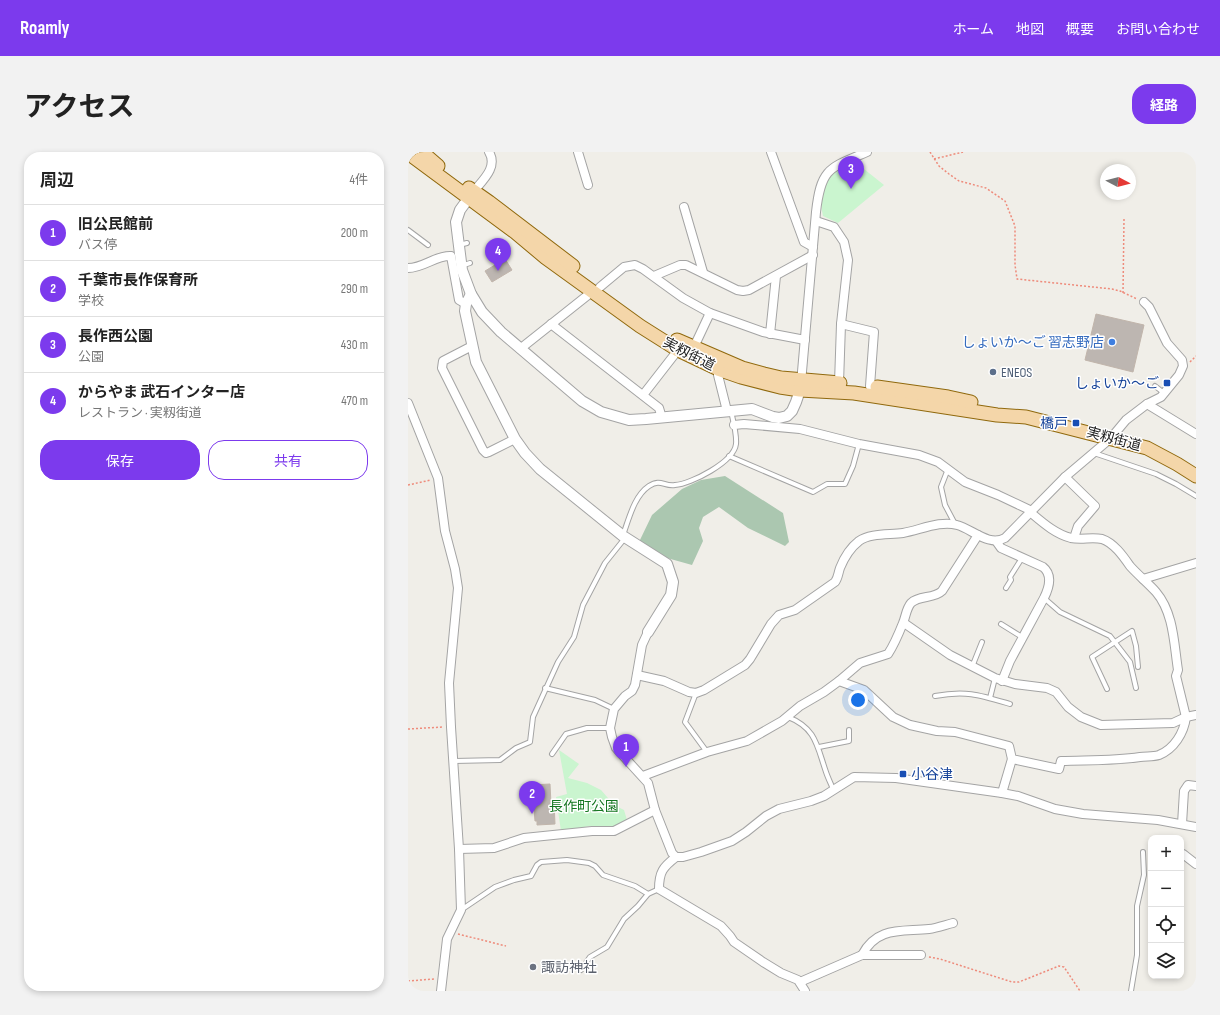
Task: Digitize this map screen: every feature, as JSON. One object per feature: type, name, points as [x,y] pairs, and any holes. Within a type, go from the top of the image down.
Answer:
[{"type":"main road","name":"実籾街道","points":[[422,152],[546,258],[681,342],[694,348],[747,370],[781,378],[801,385],[997,415],[1026,417],[1111,438],[1147,448],[1196,476]]},
{"type":"main road","name":"実籾街道","points":[[408,153],[471,195]]},
{"type":"main road","name":"実籾街道","points":[[596,289],[640,326],[678,350],[718,369],[741,377],[780,387],[838,383],[870,386],[948,397],[1015,412],[1026,417]]},
{"type":"street","points":[[489,152],[492,160],[492,167],[460,210],[456,222],[466,265],[465,281],[471,294],[482,312],[492,323],[520,349],[582,401],[595,409],[614,417],[629,420],[752,409],[773,417],[785,417],[790,413],[801,385],[818,195],[823,179],[833,167],[848,156],[867,152]]},
{"type":"street","points":[[578,152],[588,185]]},
{"type":"street","points":[[771,152],[804,242],[813,251]]},
{"type":"street","points":[[684,207],[703,272]]},
{"type":"street","points":[[816,221],[834,227],[844,242],[848,260],[841,324],[838,383]]},
{"type":"street","points":[[654,276],[680,265],[686,265],[737,290],[743,291],[756,287],[776,276],[813,251]]},
{"type":"street","points":[[408,268],[416,268],[444,256],[451,256],[459,300],[466,304]]},
{"type":"street","points":[[520,349],[624,267],[635,266],[643,269],[683,298],[710,313],[770,334],[805,340]]},
{"type":"street","points":[[770,334],[776,276]]},
{"type":"street","points":[[471,294],[464,311],[476,362],[515,439],[525,453],[540,469],[624,537],[668,564],[672,573],[673,582],[671,595],[648,632],[642,646],[636,685],[614,709],[610,728],[616,748],[623,758],[643,776],[648,783],[655,810],[672,853],[676,857]]},
{"type":"street","points":[[637,675],[664,681],[689,692],[696,693],[704,690],[745,665],[771,624],[779,616],[795,610],[835,582],[838,578],[846,555],[860,540],[870,537],[904,533],[941,524],[955,524],[978,535],[996,541],[1000,541],[1005,538],[1065,477],[1111,438],[1126,420],[1147,404],[1157,400],[1182,370],[1183,363],[1167,343],[1149,307],[1144,302]]},
{"type":"street","points":[[694,348],[710,313]]},
{"type":"street","points":[[551,324],[659,408],[662,418]]},
{"type":"street","points":[[841,324],[874,332],[870,386]]},
{"type":"street","points":[[472,346],[443,361],[442,368],[483,450],[486,453],[515,439]]},
{"type":"street","points":[[643,395],[678,350]]},
{"type":"street","points":[[718,369],[718,375],[729,411]]},
{"type":"street","points":[[408,403],[438,478],[446,531],[458,588],[449,683],[459,849],[460,910],[449,931],[447,939],[441,991]]},
{"type":"street","points":[[1147,404],[1196,434]]},
{"type":"street","points":[[734,425],[744,424],[800,429],[859,444],[919,454],[935,460],[965,482],[998,495],[1031,511],[1052,529],[1062,534],[1074,538],[1102,539],[1117,549],[1156,592],[1164,604],[1172,629],[1178,670],[1176,676],[1186,717],[1186,724],[1178,740],[1171,748],[1158,755],[1118,760],[1061,760],[1059,769],[1012,760]]},
{"type":"street","points":[[1065,477],[1095,506],[1078,526],[1074,538]]},
{"type":"street","points":[[643,776],[707,752],[747,741],[787,717],[800,706],[824,692],[860,663],[888,654],[904,623],[910,605],[914,600],[930,597],[939,594],[942,591],[978,535]]},
{"type":"street","points":[[996,541],[1001,548],[1043,567],[1049,573],[1049,581],[1044,598],[1010,661],[998,679]]},
{"type":"street","points":[[1143,579],[1196,563]]},
{"type":"street","points":[[904,623],[950,655],[998,679],[1047,688],[1056,692],[1068,707],[1081,716],[1101,725],[1173,722],[1196,715]]},
{"type":"street","points":[[839,681],[864,690],[892,717],[910,725],[937,731],[955,732],[1009,746],[1012,760],[1002,793]]},
{"type":"street","points":[[805,991],[798,980],[762,962],[740,947],[721,926],[659,889],[661,874],[664,867],[676,857],[683,857],[701,852],[732,841],[772,813],[824,796],[854,776],[896,778],[1002,793],[1018,796],[1055,809],[1083,814],[1158,820],[1196,827]]},
{"type":"street","points":[[1182,824],[1184,791],[1188,785],[1196,786]]},
{"type":"street","points":[[459,849],[494,848],[524,838],[592,830],[614,831],[655,810]]},
{"type":"street","points":[[1184,855],[1196,864]]},
{"type":"street","points":[[862,955],[866,946],[879,935],[908,930],[929,929],[953,923]]},
{"type":"street","points":[[800,982],[862,955],[921,955]]},
{"type":"lane","points":[[408,230],[428,245]]},
{"type":"lane","points":[[1155,386],[1164,393]]},
{"type":"lane","points":[[454,761],[500,760],[516,748],[530,742],[533,717],[545,688],[558,662],[574,637],[583,605],[605,563],[624,537],[641,493],[656,483],[663,482],[672,486],[689,482],[713,469],[729,456],[736,445],[734,425],[729,411]]},
{"type":"lane","points":[[729,456],[813,492],[827,484],[845,484],[853,466],[859,444]]},
{"type":"lane","points":[[1094,453],[1156,474],[1196,496]]},
{"type":"lane","points":[[948,469],[941,487],[946,505],[955,524]]},
{"type":"lane","points":[[1006,588],[1011,580],[1010,577],[1022,558]]},
{"type":"lane","points":[[1044,598],[1060,612],[1110,636],[1130,662],[1136,688]]},
{"type":"lane","points":[[1001,624],[1022,637]]},
{"type":"lane","points":[[1107,689],[1092,657],[1132,631],[1136,646],[1138,667]]},
{"type":"lane","points":[[972,667],[982,642]]},
{"type":"lane","points":[[990,698],[998,679]]},
{"type":"lane","points":[[545,688],[595,700],[614,709]]},
{"type":"lane","points":[[696,693],[685,722],[707,752]]},
{"type":"lane","points":[[935,696],[953,693],[970,693],[1010,704]]},
{"type":"lane","points":[[787,717],[798,721],[806,728],[819,747],[826,772],[833,789]]},
{"type":"lane","points":[[552,754],[566,734],[587,728],[610,728]]},
{"type":"lane","points":[[819,747],[849,741],[849,730]]},
{"type":"lane","points":[[1130,991],[1137,954],[1137,906],[1144,875],[1144,852]]},
{"type":"lane","points":[[460,910],[495,887],[531,876],[537,865],[541,862],[554,860],[589,863],[603,875],[635,886],[648,894]]},
{"type":"lane","points":[[581,970],[590,957],[607,947],[624,919],[648,894],[659,889]]},
{"type":"path","points":[[930,152],[939,166],[959,181],[986,188],[1005,201],[1015,226],[1015,265],[1017,279],[1033,282],[1112,289],[1144,302]]},
{"type":"path","points":[[934,159],[963,152]]},
{"type":"path","points":[[1123,293],[1124,219]]},
{"type":"path","points":[[408,485],[438,478]]},
{"type":"path","points":[[408,729],[451,727]]},
{"type":"path","points":[[455,933],[506,946]]},
{"type":"path","points":[[921,955],[940,958],[1012,982],[1019,982],[1059,966],[1064,967],[1080,991]]},
{"type":"path","points":[[408,981],[442,979]]},
{"type":"green space","points":[[854,161],[884,185],[838,223],[823,216],[821,204],[822,192],[827,180],[834,171]]},
{"type":"green space","points":[[725,476],[783,513],[789,542],[785,546],[748,528],[719,507],[703,517],[699,528],[703,541],[692,565],[667,558],[639,542],[652,515],[682,489],[701,480]]},
{"type":"green space","name":"長作町公園","points":[[559,750],[579,764],[568,778],[587,783],[601,790],[614,805],[624,810],[627,820],[612,828],[590,826],[561,831],[556,797],[567,794]]},
{"type":"building","points":[[505,259],[512,270],[492,282],[485,271]]},
{"type":"building","points":[[1096,314],[1144,325],[1133,372],[1085,360]]},
{"type":"building","points":[[550,784],[551,804],[554,803],[555,824],[537,825],[537,821],[535,821],[532,785]]},
{"type":"place","name":"長作西公園","points":[[851,189]]},
{"type":"place","name":"からやま 武石インター店","points":[[498,271]]},
{"type":"place","name":"しょいか～ご 習志野店","points":[[1112,342]]},
{"type":"place","name":"ENEOS","points":[[993,372]]},
{"type":"place","name":"しょいか〜ご","points":[[1167,383]]},
{"type":"place","name":"橋戸","points":[[1076,423]]},
{"type":"place","name":"旧公民館前","points":[[626,767]]},
{"type":"place","name":"小谷津","points":[[903,774]]},
{"type":"place","name":"千葉市長作保育所","points":[[532,814]]},
{"type":"place","name":"諏訪神社","points":[[533,967]]}]
